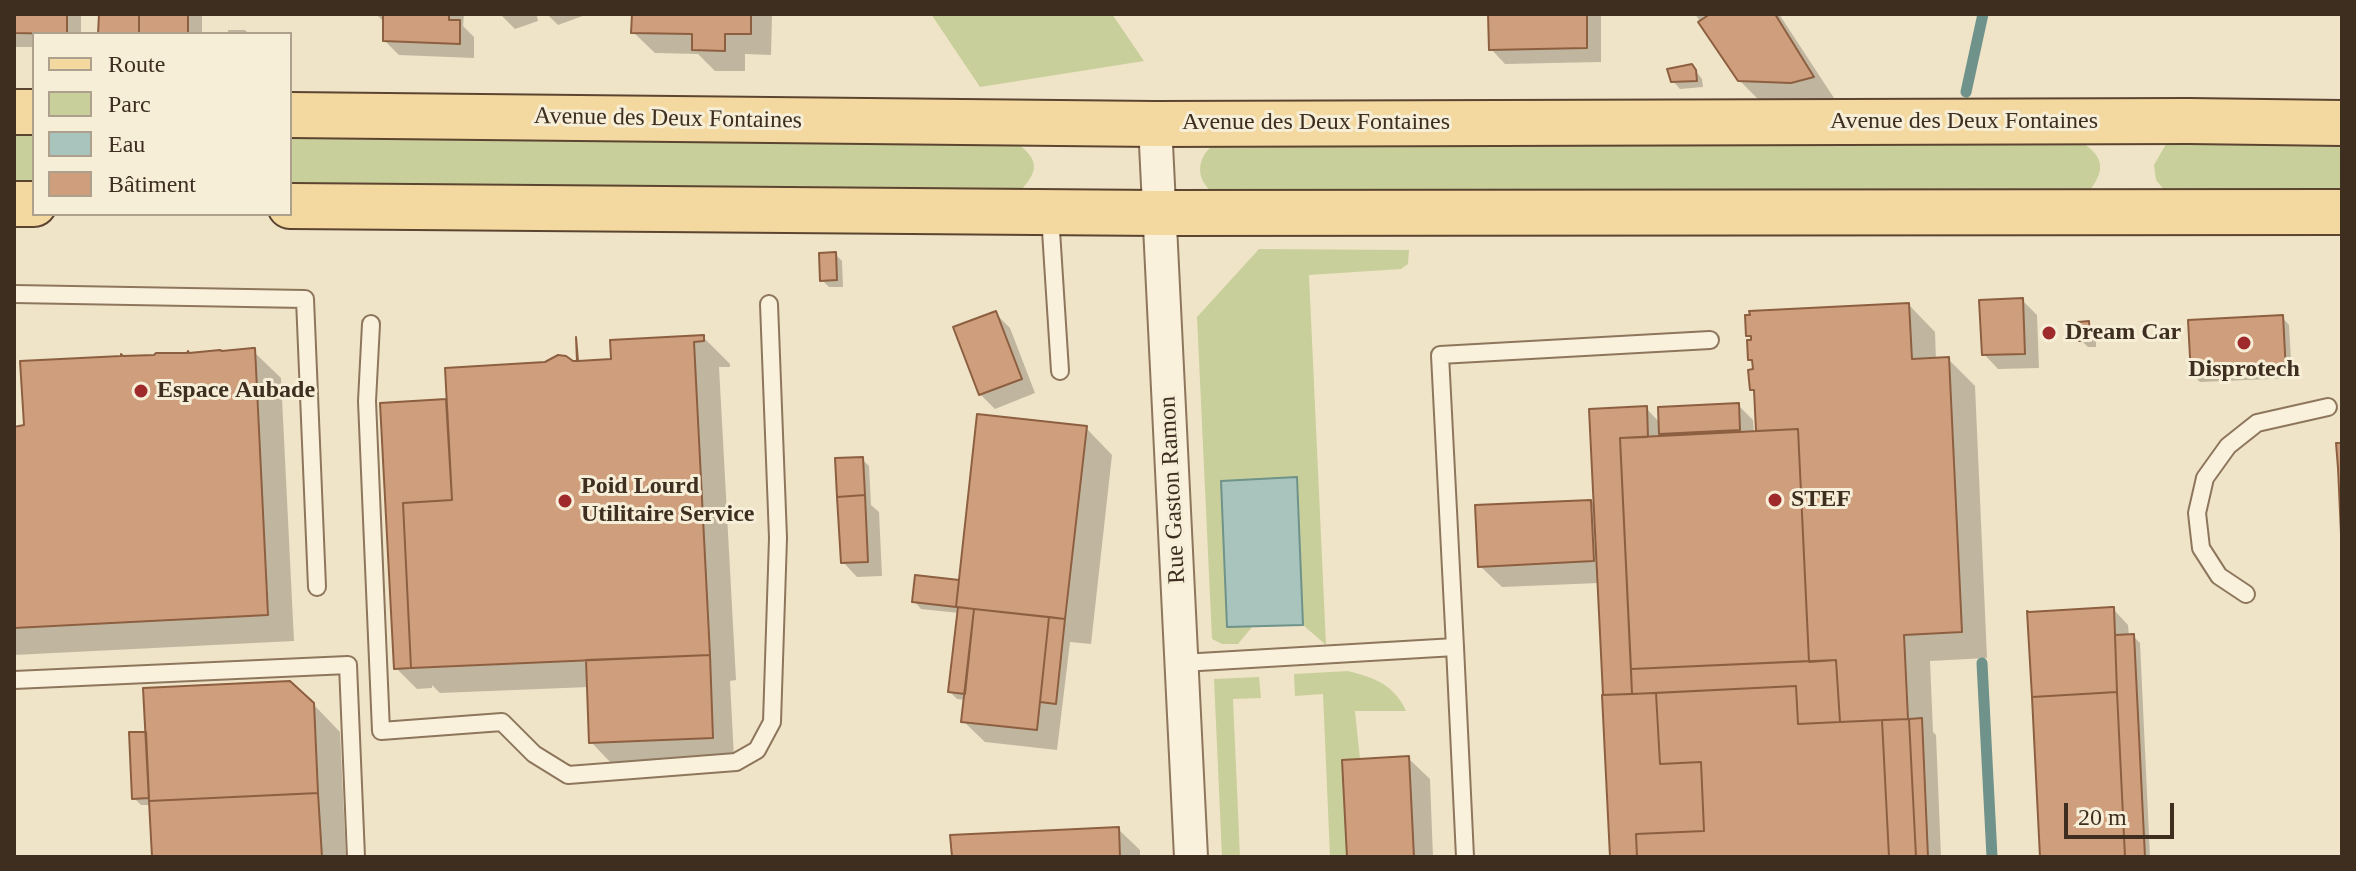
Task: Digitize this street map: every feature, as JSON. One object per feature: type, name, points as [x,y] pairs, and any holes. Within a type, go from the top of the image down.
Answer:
[{"type":"main road","name":"Avenue des Deux Fontaines","points":[[292,115],[1155,124],[2342,123]]},
{"type":"main road","points":[[292,206],[1050,213],[2342,212]]},
{"type":"street","name":"Rue Gaston Ramon","points":[[1155,124],[1191,857]]},
{"type":"lane","points":[[1050,213],[1060,371]]},
{"type":"lane","points":[[14,294],[305,299],[317,587]]},
{"type":"lane","points":[[371,324],[367,401],[381,731],[502,722],[534,754],[568,775],[736,762],[757,750],[772,722],[778,538],[769,304]]},
{"type":"lane","points":[[1465,857],[1440,355],[1710,340]]},
{"type":"lane","points":[[2246,594],[2219,576],[2201,548],[2197,513],[2205,478],[2228,446],[2257,423],[2328,407]]},
{"type":"lane","points":[[1182,663],[1455,647]]},
{"type":"lane","points":[[14,680],[348,665],[356,857]]},
{"type":"green space","points":[[931,14],[1112,14],[1144,61],[980,87]]},
{"type":"green space","points":[[14,131],[32,132],[32,184],[14,184]]},
{"type":"green space","points":[[292,135],[1018,144],[1030,156],[1034,167],[1020,191],[292,187]]},
{"type":"green space","points":[[2180,139],[2342,139],[2342,196],[2165,191],[2156,180],[2154,165],[2166,144]]},
{"type":"green space","points":[[1216,143],[2083,143],[2095,154],[2100,170],[2090,190],[1218,196],[1205,184],[1200,170],[1204,156]]},
{"type":"green space","points":[[1259,249],[1409,250],[1408,264],[1401,269],[1309,275],[1326,645],[1303,625],[1297,477],[1227,627],[1253,626],[1238,644],[1222,644],[1212,639],[1197,317]]},
{"type":"green space","points":[[1348,671],[1389,688],[1406,711],[1355,711],[1360,759],[1342,760],[1347,857],[1330,857],[1323,694],[1295,696],[1294,674]]},
{"type":"green space","points":[[1259,677],[1261,698],[1233,699],[1240,857],[1222,857],[1214,679]]},
{"type":"water","points":[[1297,477],[1303,625],[1227,627],[1221,481]]},
{"type":"building","points":[[14,14],[67,14],[67,32],[14,33]]},
{"type":"building","points":[[99,14],[139,14],[139,32],[98,32]]},
{"type":"building","points":[[139,14],[188,14],[188,32],[139,32]]},
{"type":"building","points":[[383,14],[449,14],[449,20],[460,20],[460,44],[383,41]]},
{"type":"building","points":[[632,14],[751,14],[751,34],[725,34],[725,51],[692,50],[692,34],[631,33]]},
{"type":"building","points":[[1488,14],[1587,14],[1587,48],[1489,50]]},
{"type":"building","points":[[1710,14],[1775,14],[1814,77],[1791,83],[1738,81],[1698,22]]},
{"type":"building","points":[[1692,64],[1697,81],[1671,82],[1667,69]]},
{"type":"building","points":[[836,252],[837,280],[820,281],[819,253]]},
{"type":"building","points":[[2023,298],[2025,354],[1982,355],[1979,300]]},
{"type":"building","points":[[1909,303],[1912,359],[1949,357],[1962,632],[1904,635],[1908,719],[1840,722],[1836,660],[1809,662],[1798,429],[1756,431],[1754,390],[1750,390],[1748,370],[1753,369],[1752,360],[1748,360],[1747,340],[1751,340],[1751,336],[1746,336],[1745,315],[1750,315],[1749,311]]},
{"type":"building","points":[[996,311],[1022,379],[979,395],[953,327]]},
{"type":"building","points":[[2283,315],[2286,372],[2191,376],[2188,320]]},
{"type":"building","points":[[2089,321],[2090,341],[2079,341],[2078,322]]},
{"type":"building","name":"Poid Lourd Utilitaire Service","points":[[704,335],[704,341],[694,342],[710,655],[411,668],[403,503],[452,500],[445,368],[545,362],[558,355],[577,361],[576,337],[578,361],[611,359],[610,340]]},
{"type":"building","points":[[255,348],[268,615],[14,628],[14,427],[24,425],[20,361]]},
{"type":"building","points":[[446,399],[452,500],[403,503],[411,668],[394,669],[380,403]]},
{"type":"building","points":[[1739,403],[1740,430],[1659,434],[1658,407]]},
{"type":"building","points":[[1647,406],[1648,437],[1620,438],[1632,694],[1603,695],[1589,409]]},
{"type":"building","points":[[977,414],[1087,426],[1065,619],[956,607]]},
{"type":"building","points":[[1798,429],[1809,661],[1631,669],[1620,438]]},
{"type":"building","points":[[2336,443],[2342,443],[2342,556],[2338,468]]},
{"type":"building","points":[[863,457],[865,495],[837,497],[835,458]]},
{"type":"building","points":[[865,495],[868,562],[841,563],[837,497]]},
{"type":"building","points":[[1591,500],[1594,561],[1478,567],[1475,505]]},
{"type":"building","points":[[915,575],[959,580],[956,607],[912,602]]},
{"type":"building","points":[[958,607],[974,609],[965,694],[948,692]]},
{"type":"building","points":[[2114,607],[2117,692],[2032,697],[2027,611]]},
{"type":"building","points":[[974,609],[1049,617],[1037,730],[961,722]]},
{"type":"building","points":[[1049,617],[1065,619],[1056,704],[1040,702]]},
{"type":"building","points":[[2134,634],[2145,857],[2125,857],[2115,635]]},
{"type":"building","points":[[710,655],[713,738],[589,743],[586,660]]},
{"type":"building","points":[[1836,660],[1840,722],[1798,724],[1796,686],[1632,694],[1631,669]]},
{"type":"building","points":[[290,681],[314,703],[318,793],[149,801],[143,688]]},
{"type":"building","points":[[1796,686],[1798,724],[1882,720],[1889,857],[1637,857],[1636,834],[1704,831],[1701,762],[1660,764],[1656,693]]},
{"type":"building","points":[[2117,692],[2125,857],[2040,857],[2032,697]]},
{"type":"building","points":[[1656,693],[1660,764],[1701,762],[1704,831],[1636,834],[1637,857],[1610,857],[1602,695]]},
{"type":"building","points":[[1922,718],[1928,857],[1916,857],[1909,719]]},
{"type":"building","points":[[1909,719],[1916,857],[1889,857],[1882,720]]},
{"type":"building","points":[[129,732],[146,732],[149,798],[132,799]]},
{"type":"building","points":[[1409,756],[1414,857],[1347,857],[1342,760]]},
{"type":"building","points":[[318,793],[322,857],[152,857],[149,801]]},
{"type":"building","points":[[1119,827],[1120,857],[952,857],[950,835]]},
{"type":"waterway","points":[[1966,92],[1983,14]]},
{"type":"waterway","points":[[1982,663],[1992,857]]},
{"type":"place","name":"Dream Car","points":[[2049,333]]},
{"type":"place","name":"Disprotech","points":[[2244,343]]},
{"type":"place","name":"Espace Aubade","points":[[141,391]]},
{"type":"place","name":"STEF","points":[[1775,500]]},
{"type":"place","name":"Poid Lourd Utilitaire Service","points":[[565,501]]}]
